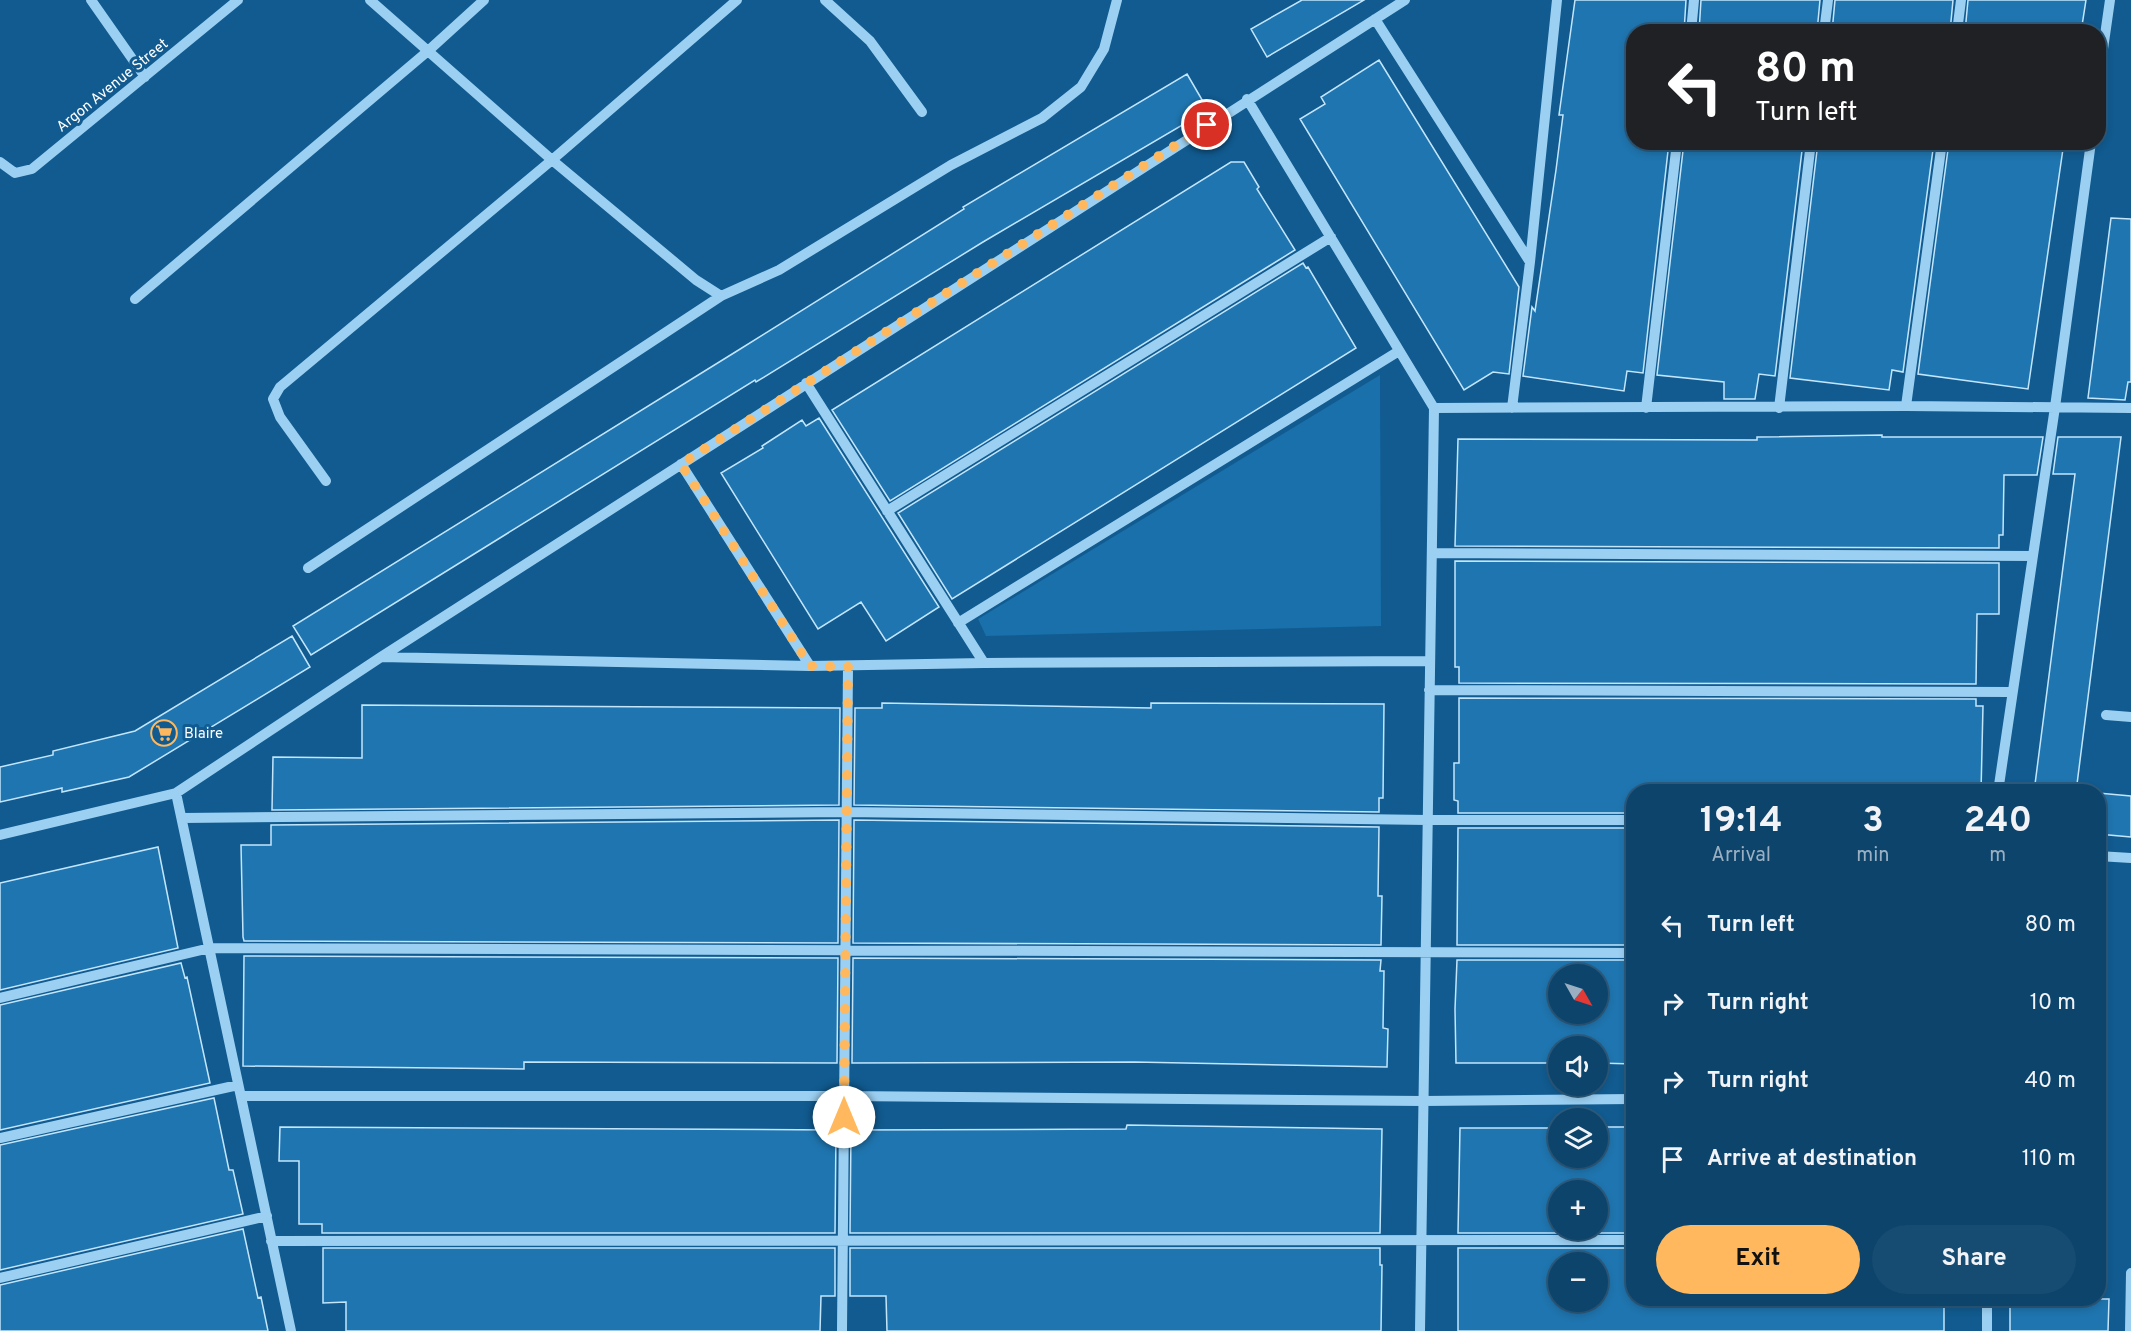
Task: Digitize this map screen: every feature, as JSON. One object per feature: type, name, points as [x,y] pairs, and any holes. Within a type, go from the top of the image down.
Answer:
[{"type":"street","points":[[91,0],[145,77]]},
{"type":"street","name":"Argon Avenue Street","points":[[0,162],[15,173],[32,170],[238,0]]},
{"type":"street","points":[[370,0],[552,160],[696,279],[722,296]]},
{"type":"street","points":[[135,299],[428,51],[484,0]]},
{"type":"street","points":[[326,481],[280,417],[273,399],[280,387],[552,160],[737,0]]},
{"type":"street","points":[[825,0],[870,41],[922,112]]},
{"type":"street","points":[[308,568],[722,296],[779,270],[951,165],[1042,118],[1081,87],[1104,49],[1117,0]]},
{"type":"street","points":[[0,835],[176,793],[381,657],[1247,99],[1405,0]]},
{"type":"street","points":[[1512,408],[1530,262],[1557,0]]},
{"type":"street","points":[[1691,24],[1694,0]]},
{"type":"street","points":[[1825,24],[1828,0]]},
{"type":"street","points":[[1958,24],[1962,0]]},
{"type":"street","points":[[2106,28],[2110,0]]},
{"type":"street","points":[[1375,19],[1530,262]]},
{"type":"street","points":[[1247,99],[1434,408],[1420,1331]]},
{"type":"street","points":[[1646,408],[1676,150]]},
{"type":"street","points":[[1779,408],[1810,150]]},
{"type":"street","points":[[1906,406],[1941,150]]},
{"type":"street","points":[[1999,784],[2055,407],[2090,150]]},
{"type":"street","points":[[887,511],[1331,237]]},
{"type":"street","points":[[958,623],[1399,351]]},
{"type":"street","points":[[806,383],[984,663]]},
{"type":"street","points":[[1434,408],[1906,406],[2131,408]]},
{"type":"street","points":[[681,464],[810,666]]},
{"type":"street","points":[[1432,553],[2033,556]]},
{"type":"street","points":[[381,657],[848,667],[984,663],[1430,662]]},
{"type":"street","points":[[842,1331],[848,667]]},
{"type":"street","points":[[1429,690],[2012,692]]},
{"type":"street","points":[[2106,715],[2131,717]]},
{"type":"street","points":[[176,793],[291,1331]]},
{"type":"street","points":[[182,818],[846,812],[1427,820],[1626,820]]},
{"type":"street","points":[[2106,856],[2131,858]]},
{"type":"street","points":[[0,998],[210,948],[1626,953]]},
{"type":"street","points":[[0,1138],[240,1090],[1423,1101],[1626,1099]]},
{"type":"street","points":[[0,1278],[267,1216]]},
{"type":"street","points":[[271,1240],[1626,1240]]},
{"type":"street","points":[[2130,1331],[2131,1273]]},
{"type":"street","points":[[1987,1306],[1987,1331]]},
{"type":"shaded area","points":[[1380,375],[1381,626],[986,636],[978,619]]},
{"type":"building","points":[[1302,0],[1364,0],[1267,57],[1251,29]]},
{"type":"building","points":[[1575,0],[1686,0],[1684,24],[1626,24],[1626,150],[1668,150],[1643,373],[1627,371],[1624,391],[1523,376],[1532,307],[1535,311],[1556,170],[1563,115],[1559,115]]},
{"type":"building","points":[[1701,0],[1820,0],[1818,24],[1700,24]]},
{"type":"building","points":[[1835,0],[1953,0],[1951,24],[1833,24]]},
{"type":"building","points":[[1968,0],[2086,0],[2082,24],[1966,24]]},
{"type":"building","points":[[1379,60],[1519,287],[1509,374],[1493,372],[1464,390],[1300,119],[1325,104],[1321,97]]},
{"type":"building","points":[[1187,74],[1208,110],[983,242],[756,382],[755,380],[311,655],[293,626],[737,351],[964,209],[963,207]]},
{"type":"building","points":[[1683,150],[1802,150],[1775,376],[1759,374],[1755,399],[1724,399],[1724,382],[1657,375]]},
{"type":"building","points":[[1817,150],[1933,150],[1903,372],[1892,370],[1889,390],[1790,378]]},
{"type":"building","points":[[1948,150],[2063,150],[2028,389],[1918,374]]},
{"type":"building","points":[[1231,162],[1244,162],[1259,187],[1257,189],[1295,250],[890,501],[832,410]]},
{"type":"building","points":[[2111,218],[2131,219],[2131,382],[2128,382],[2125,400],[2088,398]]},
{"type":"building","points":[[1303,263],[1306,268],[1308,267],[1356,348],[952,599],[898,513]]},
{"type":"building","points":[[819,418],[939,607],[886,641],[861,602],[818,629],[721,473],[763,448],[762,446],[802,420],[806,426]]},
{"type":"building","points":[[1882,435],[1882,437],[2043,437],[2037,475],[2004,475],[2003,535],[1999,535],[1999,548],[1455,546],[1458,439],[1757,440],[1757,437]]},
{"type":"building","points":[[2058,437],[2121,437],[2077,784],[2035,784],[2075,474],[2053,474]]},
{"type":"building","points":[[1455,561],[1999,563],[1999,614],[1977,614],[1976,684],[1459,683],[1459,667],[1455,667]]},
{"type":"building","points":[[292,636],[310,667],[129,777],[62,792],[62,788],[0,802],[0,767],[53,755],[53,751],[135,731]]},
{"type":"building","points":[[1459,698],[1976,699],[1976,706],[1983,706],[1981,784],[1626,784],[1626,813],[1458,813],[1458,801],[1454,800],[1454,763],[1459,763]]},
{"type":"building","points":[[882,703],[1151,708],[1151,703],[1384,704],[1383,798],[1379,798],[1379,812],[854,805],[855,708],[882,708]]},
{"type":"building","points":[[362,705],[840,708],[839,805],[272,810],[273,757],[362,758]]},
{"type":"building","points":[[2106,794],[2131,796],[2131,837],[2106,835]]},
{"type":"building","points":[[839,820],[838,943],[244,941],[243,937],[241,845],[271,845],[271,825]]},
{"type":"building","points":[[854,820],[1379,827],[1378,896],[1382,896],[1381,945],[853,943]]},
{"type":"building","points":[[1458,828],[1626,828],[1626,945],[1457,945]]},
{"type":"building","points":[[158,847],[178,948],[0,990],[0,883]]},
{"type":"building","points":[[244,956],[838,958],[837,1063],[524,1062],[524,1069],[243,1066]]},
{"type":"building","points":[[853,958],[1381,960],[1380,971],[1384,971],[1383,1028],[1388,1029],[1387,1067],[1134,1062],[852,1063]]},
{"type":"building","points":[[1457,960],[1626,960],[1626,1064],[1608,1063],[1608,1036],[1548,1036],[1548,1063],[1456,1063]]},
{"type":"building","points":[[181,963],[185,978],[187,977],[210,1083],[0,1130],[0,1005]]},
{"type":"building","points":[[214,1098],[229,1170],[233,1170],[243,1214],[0,1270],[0,1145]]},
{"type":"building","points":[[1127,1125],[1382,1129],[1380,1233],[850,1233],[851,1130],[1126,1129]]},
{"type":"building","points":[[280,1127],[836,1130],[835,1233],[322,1233],[322,1224],[299,1224],[299,1161],[279,1161]]},
{"type":"building","points":[[1608,1127],[1626,1127],[1626,1233],[1608,1233],[1608,1180],[1548,1180],[1548,1233],[1458,1233],[1460,1128],[1548,1128],[1548,1168],[1608,1168]]},
{"type":"building","points":[[243,1229],[258,1298],[261,1297],[268,1331],[0,1331],[0,1285]]},
{"type":"building","points":[[323,1248],[835,1248],[835,1296],[821,1296],[820,1331],[346,1331],[346,1302],[323,1303]]},
{"type":"building","points":[[850,1248],[1380,1248],[1381,1331],[887,1331],[886,1296],[850,1296]]},
{"type":"building","points":[[1458,1248],[1626,1248],[1626,1306],[1944,1306],[1944,1331],[1458,1331]]},
{"type":"building","points":[[2106,1299],[2109,1299],[2108,1331],[2010,1331],[2010,1306],[2106,1306]]},
{"type":"place","name":"Blaire","points":[[164,733]]},
{"type":"route","points":[[844,1117],[848,667],[810,666],[681,464],[1207,125]]}]
